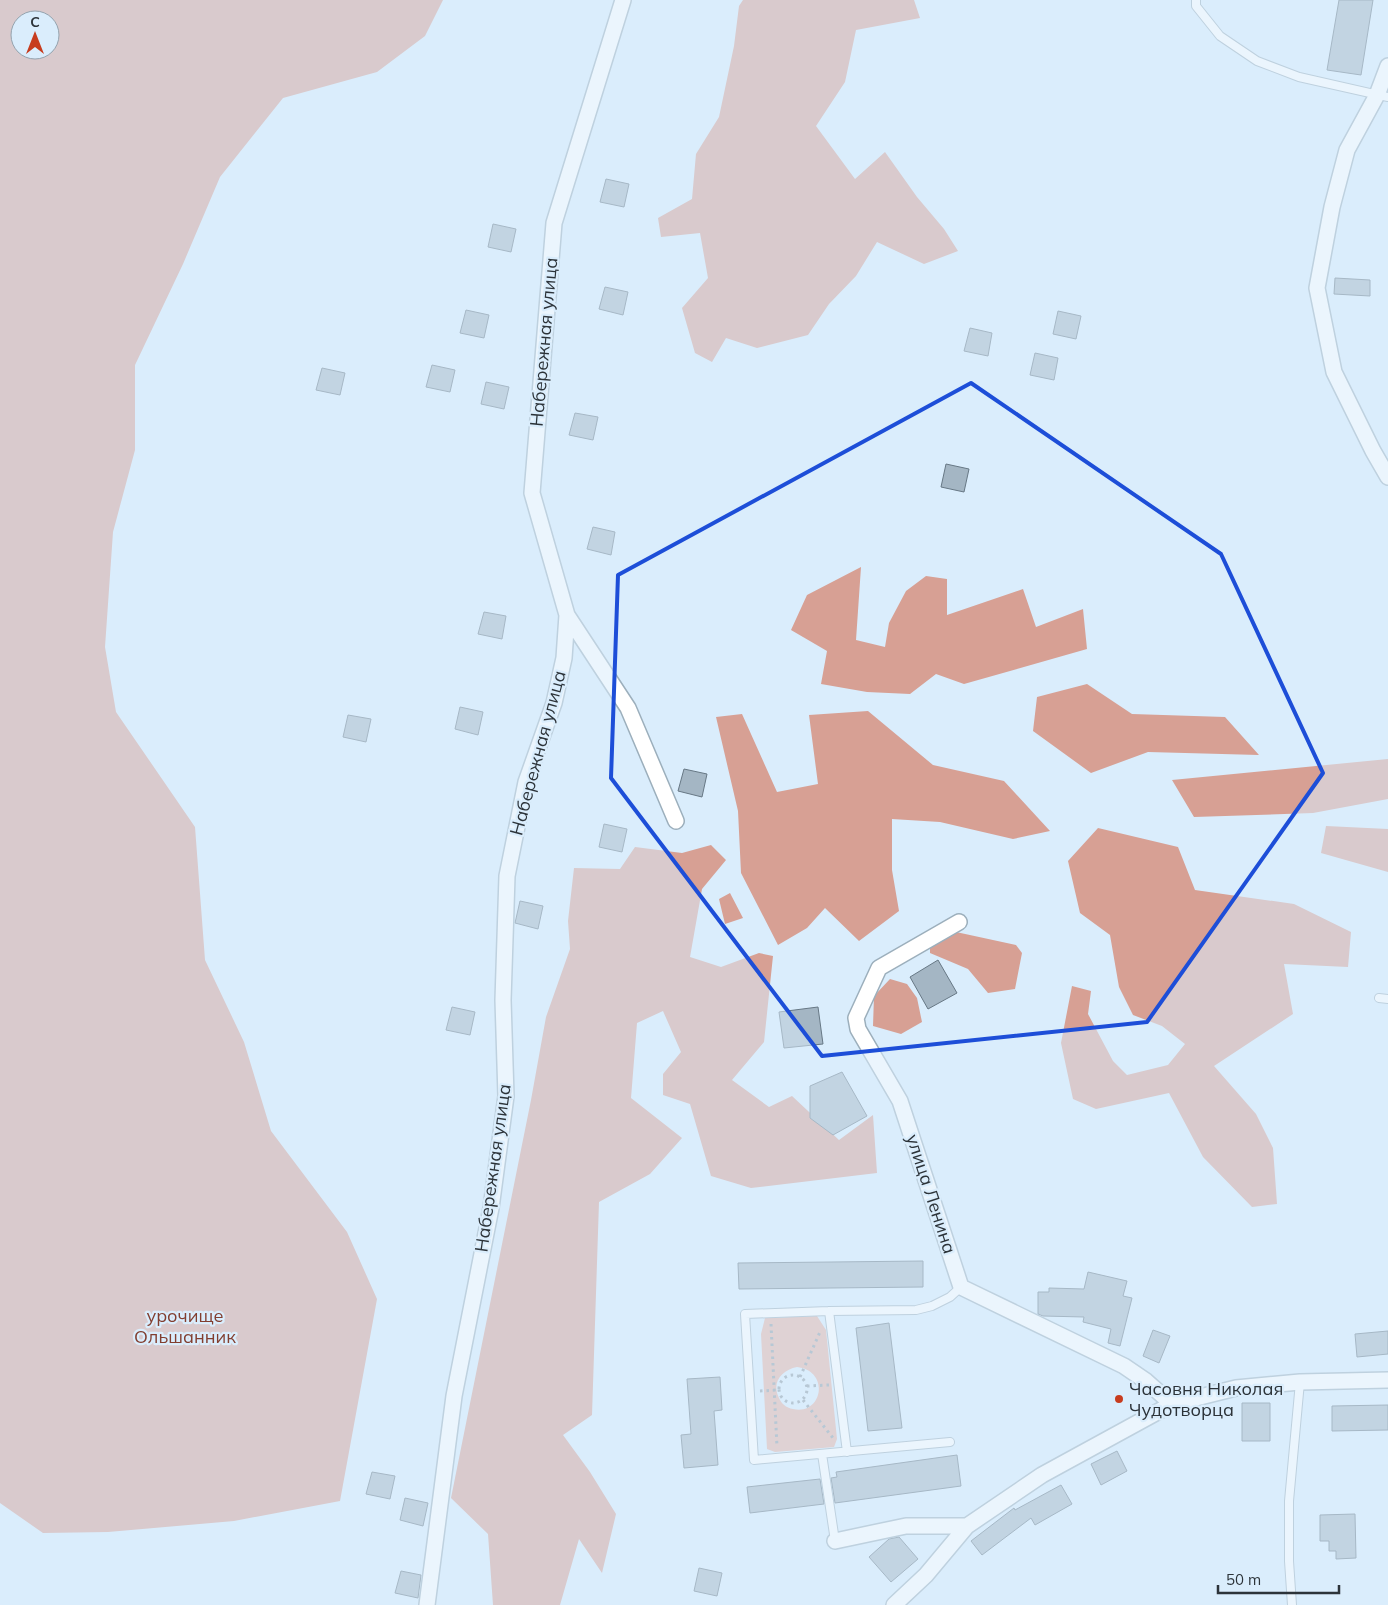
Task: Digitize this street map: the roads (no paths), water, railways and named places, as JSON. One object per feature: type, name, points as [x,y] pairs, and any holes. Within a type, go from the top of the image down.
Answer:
[{"type":"street","name":"Набережная улица","points":[[427,1605],[454,1396],[491,1208],[506,1096],[503,1000],[507,876],[526,782],[554,703],[564,658],[567,615],[532,493],[554,223],[623,0]]},
{"type":"street","points":[[1388,66],[1383,96],[1347,150],[1332,207],[1317,288],[1334,372],[1388,477]]},
{"type":"street","points":[[567,615],[628,708],[676,821]]},
{"type":"street","name":"улица Ленина","points":[[959,922],[879,968],[856,1018],[858,1029],[900,1101],[961,1287]]},
{"type":"street","points":[[961,1287],[1124,1366],[1146,1381],[1172,1404]]},
{"type":"street","points":[[894,1605],[926,1575],[967,1526],[1042,1474],[1172,1404],[1236,1388],[1300,1382],[1388,1380]]},
{"type":"street","points":[[835,1541],[906,1526],[967,1526]]},
{"type":"lane","points":[[1196,0],[1196,6],[1220,36],[1257,61],[1298,77],[1383,96]]},
{"type":"lane","points":[[1379,998],[1388,999]]},
{"type":"lane","points":[[950,1442],[754,1460],[746,1314],[916,1310],[932,1306],[944,1300],[961,1287]]},
{"type":"lane","points":[[829,1311],[845,1452]]},
{"type":"lane","points":[[1292,1605],[1289,1561],[1289,1501],[1300,1382]]},
{"type":"lane","points":[[822,1454],[835,1541]]},
{"type":"place","name":"Часовня Николая Чудотворца","points":[[1119,1399]]},
{"type":"park label","name":"урочище Ольшанник","points":[[185,1326]]}]
